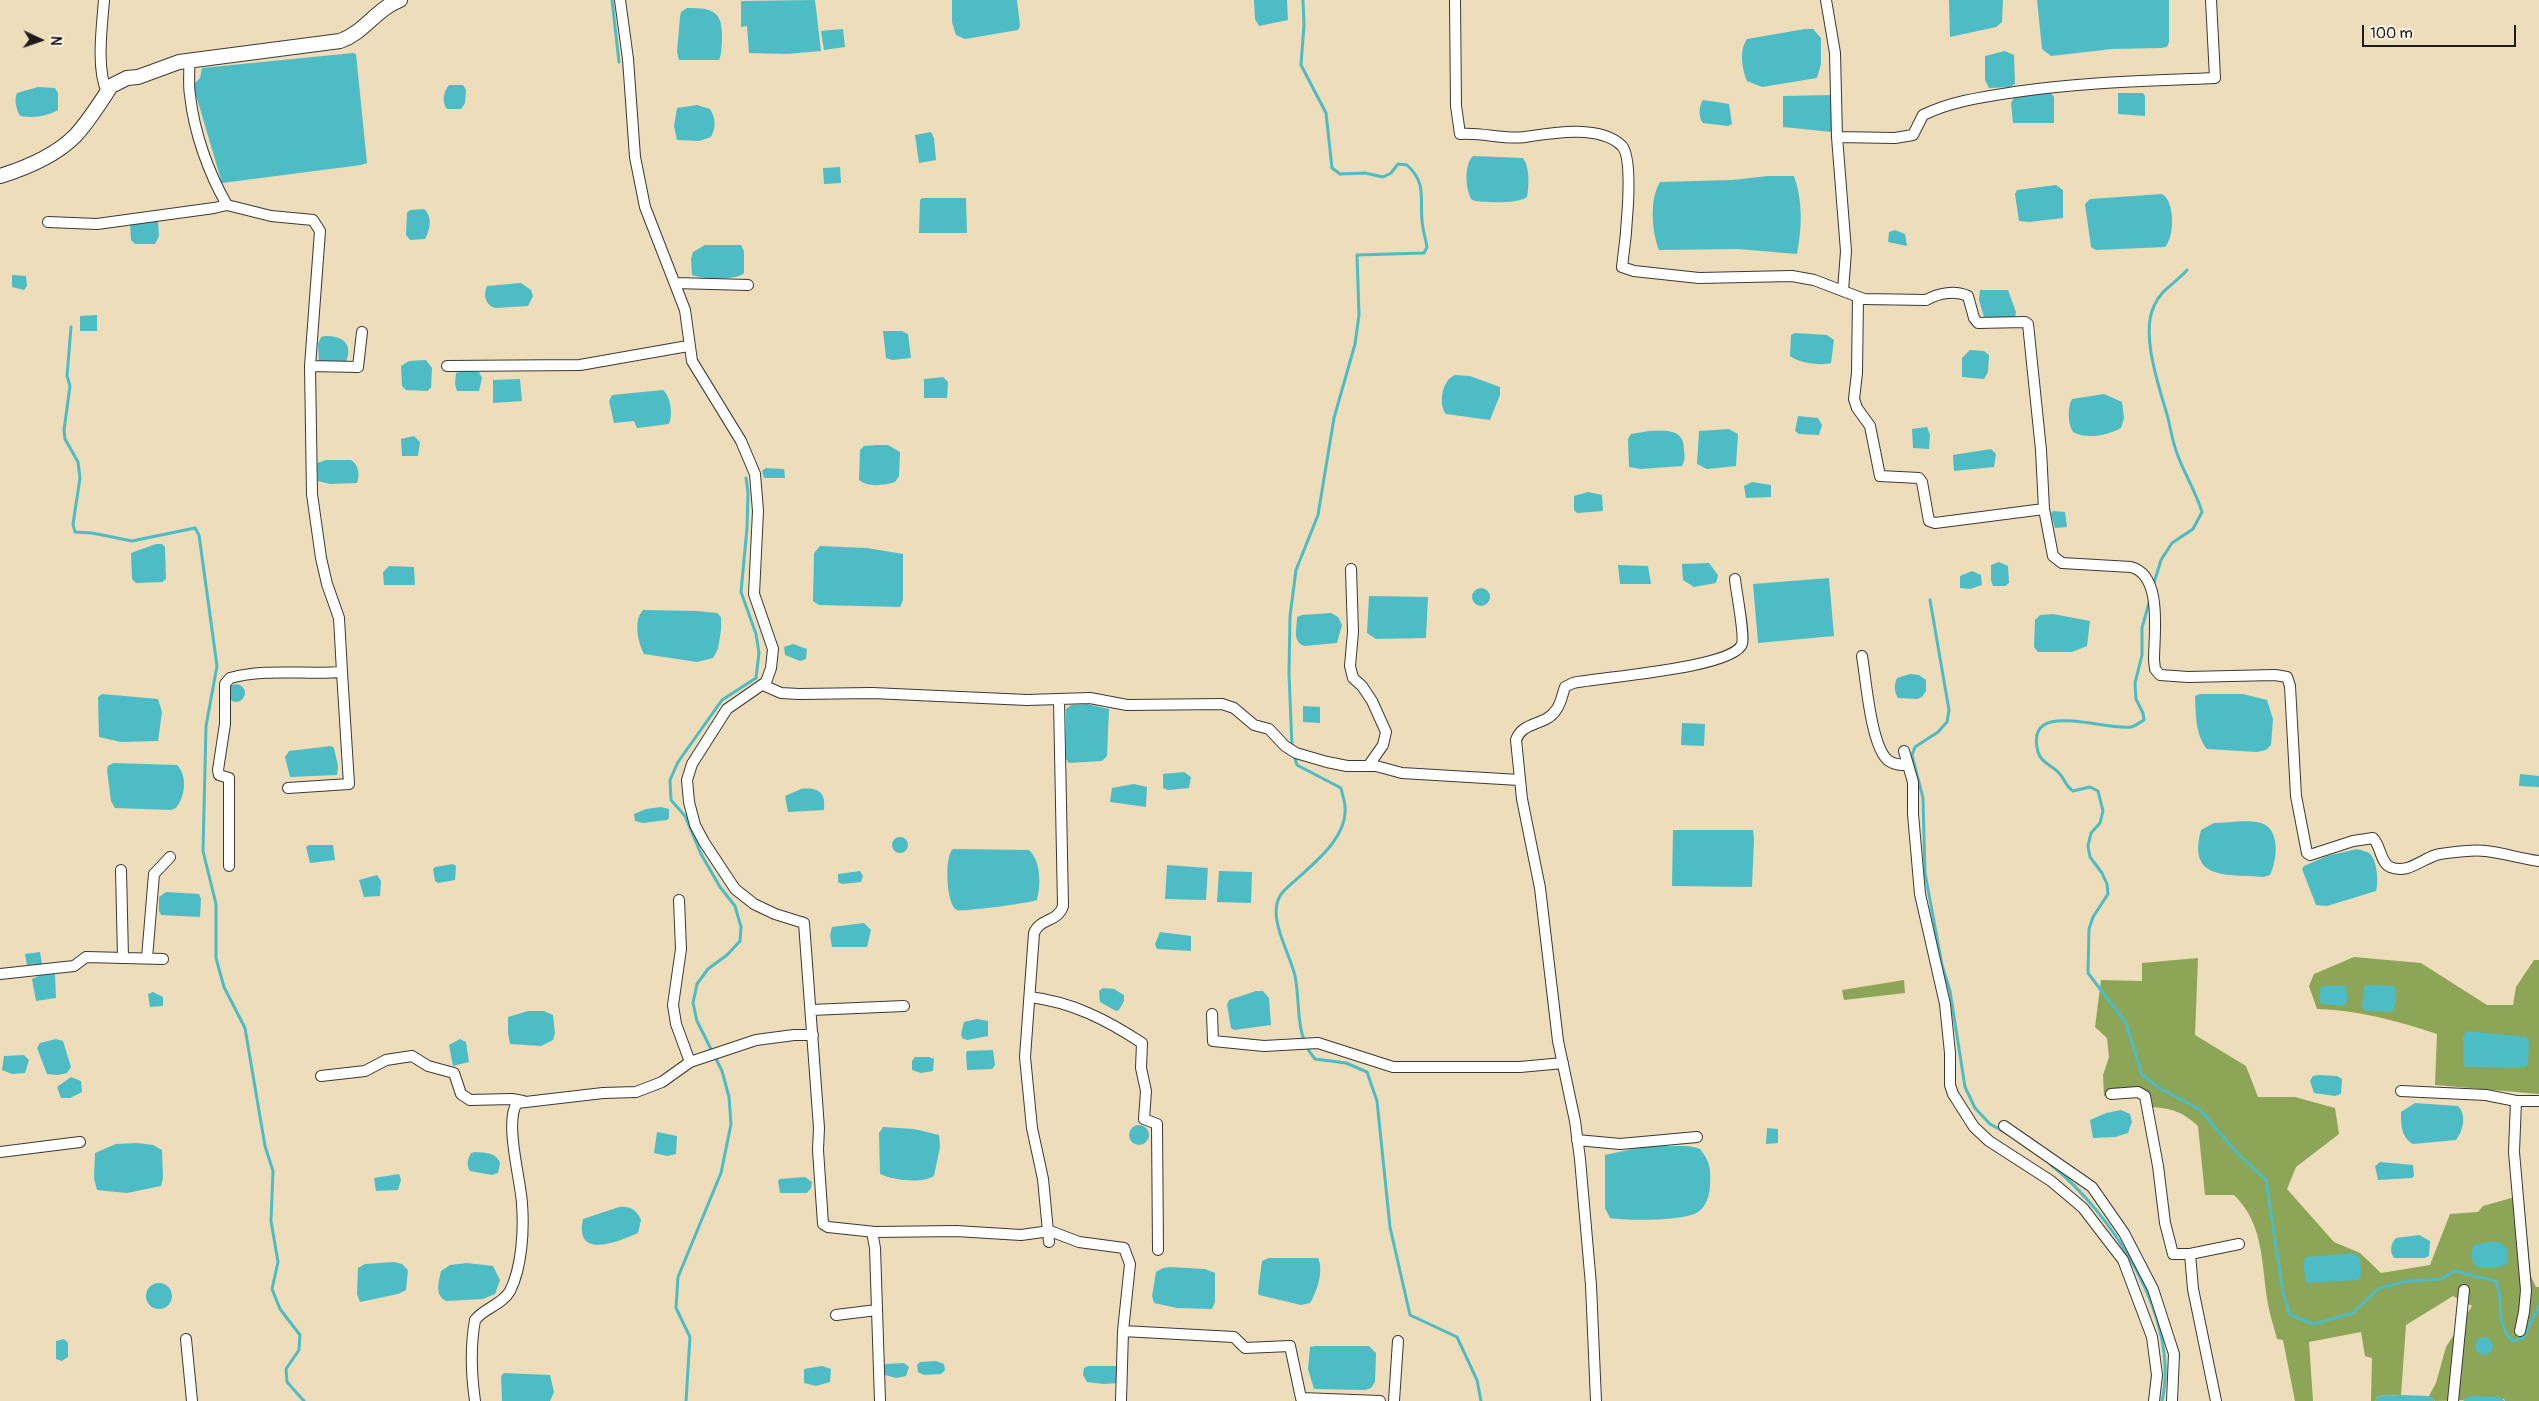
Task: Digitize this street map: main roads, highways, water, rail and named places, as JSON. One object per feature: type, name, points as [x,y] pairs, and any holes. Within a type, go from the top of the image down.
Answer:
[{"type":"main road","points":[[0,176],[30,165],[63,146],[81,129],[111,86],[122,80],[138,77],[189,60],[340,41],[360,30],[379,12],[400,0]]},
{"type":"water","points":[[815,0],[821,51],[787,54],[749,53],[747,26],[741,27],[741,1]]},
{"type":"water","points":[[952,0],[1017,0],[1020,26],[1018,30],[965,39],[956,35],[952,22]]},
{"type":"water","points":[[1254,0],[1287,0],[1288,20],[1259,26],[1255,19]]},
{"type":"water","points":[[1949,0],[2003,0],[2002,22],[1996,27],[1950,37]]},
{"type":"water","points":[[2037,0],[2169,0],[2169,42],[2167,47],[2161,48],[2112,49],[2051,56],[2042,49]]},
{"type":"water","points":[[687,8],[711,11],[719,18],[722,41],[719,60],[679,60],[677,52],[680,17],[681,12]]},
{"type":"water","points":[[843,29],[845,47],[824,50],[821,31]]},
{"type":"water","points":[[1813,29],[1821,38],[1821,64],[1817,78],[1762,87],[1747,81],[1742,60],[1744,43],[1747,39]]},
{"type":"water","points":[[2005,51],[2014,55],[2015,84],[2010,87],[1989,88],[1985,80],[1985,56]]},
{"type":"water","points":[[356,54],[367,163],[222,183],[193,85],[200,78],[202,68]]},
{"type":"water","points":[[449,85],[463,85],[466,90],[465,103],[461,109],[447,109],[445,106],[444,97]]},
{"type":"water","points":[[38,87],[55,88],[58,93],[58,110],[39,116],[20,116],[16,105],[17,93]]},
{"type":"water","points":[[2050,92],[2054,97],[2054,123],[2013,123],[2011,103],[2014,98]]},
{"type":"water","points":[[2118,93],[2143,93],[2145,96],[2145,116],[2118,114]]},
{"type":"water","points":[[1832,95],[1832,132],[1783,127],[1783,96]]},
{"type":"water","points":[[1703,100],[1729,104],[1732,124],[1728,126],[1703,123],[1700,118],[1700,112]]},
{"type":"water","points":[[697,105],[710,109],[712,112],[715,123],[711,137],[699,141],[677,140],[674,126],[677,108]]},
{"type":"water","points":[[931,132],[934,138],[936,160],[919,163],[915,135]]},
{"type":"water","points":[[1473,156],[1523,158],[1528,171],[1527,197],[1509,202],[1472,200],[1466,177],[1468,165]]},
{"type":"water","points":[[840,167],[841,183],[824,184],[823,168]]},
{"type":"water","points":[[1768,176],[1794,176],[1799,195],[1801,215],[1797,254],[1738,249],[1659,250],[1653,225],[1653,207],[1660,182],[1732,180]]},
{"type":"water","points":[[2056,185],[2063,190],[2063,218],[2029,222],[2019,221],[2015,194],[2017,190]]},
{"type":"water","points":[[2162,194],[2169,204],[2172,219],[2171,235],[2165,247],[2096,250],[2091,247],[2085,204],[2090,199]]},
{"type":"water","points":[[922,198],[966,198],[967,233],[919,233],[920,200]]},
{"type":"water","points":[[424,209],[430,220],[427,235],[425,239],[410,240],[406,235],[407,213],[410,210]]},
{"type":"water","points":[[158,220],[159,236],[155,244],[135,244],[131,240],[130,221]]},
{"type":"water","points":[[1895,230],[1905,234],[1907,246],[1888,242],[1889,232]]},
{"type":"water","points":[[705,245],[741,245],[744,251],[744,273],[740,276],[727,278],[692,275],[691,259],[693,252]]},
{"type":"water","points":[[12,275],[26,276],[27,286],[24,290],[12,287]]},
{"type":"water","points":[[521,283],[531,290],[533,296],[528,306],[495,308],[487,302],[485,293],[487,286]]},
{"type":"water","points":[[1980,290],[2008,290],[2016,312],[2015,317],[1984,317],[1979,300]]},
{"type":"water","points":[[97,315],[97,331],[80,331],[80,316]]},
{"type":"water","points":[[883,331],[902,331],[908,334],[911,358],[892,360],[886,358]]},
{"type":"water","points":[[1795,333],[1827,335],[1834,340],[1831,363],[1810,363],[1790,356],[1791,335]]},
{"type":"water","points":[[321,337],[337,337],[345,342],[348,350],[346,362],[319,363],[318,344]]},
{"type":"water","points":[[1970,350],[1984,351],[1989,355],[1988,372],[1984,379],[1962,377],[1962,358]]},
{"type":"water","points":[[426,360],[432,368],[431,388],[427,391],[406,390],[402,386],[401,366],[409,361]]},
{"type":"water","points":[[466,370],[479,372],[482,378],[479,391],[457,391],[455,384],[456,373]]},
{"type":"water","points":[[1455,375],[1470,376],[1500,387],[1500,395],[1490,420],[1446,414],[1442,404],[1444,387]]},
{"type":"water","points":[[943,377],[948,382],[947,398],[924,398],[924,379]]},
{"type":"water","points":[[520,379],[522,401],[493,403],[493,380]]},
{"type":"water","points":[[663,390],[668,397],[670,406],[671,416],[669,424],[637,428],[634,421],[614,423],[609,401],[612,395]]},
{"type":"water","points":[[2104,394],[2122,402],[2124,418],[2121,428],[2097,436],[2085,436],[2073,432],[2069,416],[2069,407],[2072,399]]},
{"type":"water","points":[[1798,416],[1818,418],[1822,425],[1819,435],[1799,434],[1795,431]]},
{"type":"water","points":[[1927,427],[1930,435],[1929,449],[1913,448],[1912,429]]},
{"type":"water","points":[[1729,429],[1738,434],[1736,466],[1707,469],[1697,464],[1699,431]]},
{"type":"water","points":[[1649,431],[1673,432],[1681,438],[1685,454],[1682,466],[1641,469],[1629,467],[1628,439],[1631,434]]},
{"type":"water","points":[[414,436],[420,442],[418,456],[402,456],[401,439]]},
{"type":"water","points":[[888,445],[900,452],[899,476],[895,482],[872,485],[859,480],[860,450],[864,446]]},
{"type":"water","points":[[1991,449],[1996,454],[1994,467],[1954,471],[1953,455]]},
{"type":"water","points":[[326,460],[351,460],[358,470],[357,483],[330,484],[318,481],[317,463]]},
{"type":"water","points":[[766,468],[784,469],[785,478],[764,478],[762,471]]},
{"type":"water","points":[[1752,482],[1771,485],[1771,497],[1746,498],[1744,486]]},
{"type":"water","points":[[1588,492],[1602,495],[1603,511],[1577,513],[1574,510],[1574,496]]},
{"type":"water","points":[[2053,511],[2065,512],[2067,527],[2055,528],[2051,514]]},
{"type":"water","points":[[156,544],[162,544],[165,547],[166,579],[162,582],[136,583],[132,579],[131,553]]},
{"type":"water","points":[[820,546],[867,548],[903,554],[903,600],[900,607],[819,605],[813,601],[814,553]]},
{"type":"water","points":[[1999,562],[2008,566],[2009,583],[2005,586],[1993,586],[1991,565]]},
{"type":"water","points":[[1709,563],[1718,575],[1716,583],[1694,587],[1683,580],[1682,564]]},
{"type":"water","points":[[1618,565],[1648,566],[1651,584],[1620,584]]},
{"type":"water","points":[[389,566],[414,567],[415,585],[384,585],[383,572]]},
{"type":"water","points":[[1972,571],[1981,575],[1982,585],[1970,589],[1960,588],[1960,576]]},
{"type":"water","points":[[1829,578],[1834,636],[1758,643],[1753,584]]},
{"type":"water","points":[[1481,588],[1487,591],[1490,597],[1487,603],[1481,606],[1475,603],[1472,597],[1475,591]]},
{"type":"water","points":[[1369,596],[1428,597],[1426,638],[1376,639],[1367,633]]},
{"type":"water","points":[[643,610],[717,613],[721,617],[721,630],[718,649],[713,658],[697,662],[644,654],[638,638],[637,626]]},
{"type":"water","points":[[1331,613],[1338,617],[1342,625],[1337,643],[1304,646],[1300,644],[1296,634],[1297,617]]},
{"type":"water","points":[[2053,614],[2090,621],[2087,646],[2072,652],[2038,652],[2034,647],[2035,620],[2040,615]]},
{"type":"water","points":[[793,644],[807,649],[806,659],[800,661],[785,655],[784,647]]},
{"type":"water","points":[[1910,674],[1919,675],[1926,680],[1926,691],[1922,697],[1917,699],[1898,698],[1895,688],[1897,678]]},
{"type":"water","points":[[236,684],[242,687],[245,693],[242,699],[236,702],[230,699],[227,693],[230,687]]},
{"type":"water","points":[[102,694],[158,699],[162,712],[158,741],[121,742],[99,737],[98,697]]},
{"type":"water","points":[[2200,694],[2243,694],[2267,700],[2273,719],[2271,745],[2266,750],[2257,752],[2207,749],[2200,737],[2197,724],[2195,696]]},
{"type":"water","points":[[1087,704],[1109,709],[1107,756],[1102,761],[1069,763],[1066,759],[1066,709],[1071,705]]},
{"type":"water","points":[[1303,706],[1320,707],[1320,723],[1303,722]]},
{"type":"water","points":[[1682,723],[1705,724],[1704,746],[1681,745]]},
{"type":"water","points":[[331,746],[334,748],[338,766],[337,775],[290,777],[285,757],[289,751]]},
{"type":"water","points":[[113,763],[177,765],[183,775],[184,786],[182,798],[176,808],[171,810],[115,808],[111,801],[107,770],[108,766]]},
{"type":"water","points":[[1184,772],[1191,777],[1189,788],[1168,790],[1163,788],[1163,774]]},
{"type":"water","points":[[2520,774],[2539,776],[2539,787],[2519,786]]},
{"type":"water","points":[[1134,784],[1147,787],[1146,807],[1110,802],[1112,788]]},
{"type":"water","points":[[801,789],[812,789],[820,792],[824,799],[824,810],[788,812],[785,796]]},
{"type":"water","points":[[661,807],[669,809],[669,818],[667,820],[643,823],[635,821],[634,814],[646,809]]},
{"type":"water","points":[[2250,821],[2267,826],[2272,832],[2276,846],[2276,854],[2270,875],[2263,877],[2236,876],[2213,872],[2205,866],[2200,858],[2198,847],[2201,830],[2214,823]]},
{"type":"water","points":[[1673,830],[1753,830],[1752,887],[1672,886]]},
{"type":"water","points":[[900,837],[908,845],[900,853],[892,845]]},
{"type":"water","points":[[309,845],[333,845],[335,860],[310,863],[306,847]]},
{"type":"water","points":[[953,849],[1029,850],[1036,860],[1038,867],[1039,887],[1037,900],[997,907],[957,910],[950,900],[947,870],[950,853]]},
{"type":"water","points":[[2357,849],[2369,853],[2374,860],[2377,877],[2376,891],[2327,906],[2316,905],[2302,869],[2304,866],[2327,856]]},
{"type":"water","points":[[453,864],[456,866],[455,880],[438,883],[435,881],[433,869],[435,867]]},
{"type":"water","points":[[1167,865],[1208,868],[1206,900],[1165,899]]},
{"type":"water","points":[[860,871],[863,876],[861,882],[842,884],[838,882],[838,874]]},
{"type":"water","points":[[1219,871],[1252,872],[1251,903],[1217,902]]},
{"type":"water","points":[[377,875],[381,881],[380,896],[364,897],[359,880]]},
{"type":"water","points":[[166,892],[199,894],[201,899],[200,917],[161,915],[159,911],[159,897]]},
{"type":"water","points":[[864,923],[871,930],[867,947],[832,947],[830,935],[832,927]]},
{"type":"water","points":[[1160,932],[1191,936],[1191,951],[1157,949],[1155,944]]},
{"type":"water","points":[[40,952],[42,964],[27,965],[25,954]]},
{"type":"water","points":[[55,974],[56,998],[36,1001],[32,979],[41,975]]},
{"type":"water","points":[[2368,985],[2393,986],[2396,989],[2396,1003],[2392,1012],[2365,1011],[2362,1007],[2364,987]]},
{"type":"water","points":[[2324,986],[2345,986],[2347,1002],[2343,1006],[2320,1003],[2320,988]]},
{"type":"water","points":[[1103,988],[1114,989],[1124,995],[1124,1001],[1119,1010],[1116,1011],[1100,1002],[1099,991]]},
{"type":"water","points":[[1256,991],[1263,991],[1269,998],[1271,1025],[1234,1030],[1231,1028],[1227,1005],[1229,1000]]},
{"type":"water","points":[[153,992],[163,997],[163,1006],[150,1007],[148,994]]},
{"type":"water","points":[[528,1011],[544,1011],[553,1015],[555,1033],[553,1040],[541,1046],[510,1044],[508,1017]]},
{"type":"water","points":[[977,1019],[988,1021],[988,1036],[967,1040],[962,1038],[964,1022]]},
{"type":"water","points":[[2467,1031],[2526,1037],[2529,1041],[2528,1065],[2524,1068],[2466,1067],[2463,1064],[2463,1036]]},
{"type":"water","points":[[56,1039],[63,1041],[71,1067],[67,1073],[58,1075],[47,1074],[37,1048],[40,1043]]},
{"type":"water","points":[[460,1039],[466,1042],[469,1062],[453,1066],[449,1045]]},
{"type":"water","points":[[993,1050],[995,1065],[992,1069],[967,1070],[967,1051]]},
{"type":"water","points":[[24,1055],[29,1060],[25,1073],[12,1074],[2,1070],[4,1056]]},
{"type":"water","points":[[915,1057],[934,1059],[933,1071],[921,1073],[912,1070],[912,1061]]},
{"type":"water","points":[[2313,1076],[2337,1076],[2342,1079],[2341,1094],[2335,1096],[2314,1093],[2310,1081]]},
{"type":"water","points":[[71,1077],[81,1081],[82,1092],[70,1098],[61,1098],[57,1087]]},
{"type":"water","points":[[2415,1103],[2458,1106],[2461,1110],[2463,1123],[2461,1132],[2456,1140],[2413,1144],[2409,1141],[2402,1130],[2401,1112]]},
{"type":"water","points":[[2121,1110],[2130,1114],[2132,1122],[2128,1133],[2115,1137],[2093,1138],[2090,1120],[2106,1113]]},
{"type":"water","points":[[1139,1125],[1146,1128],[1149,1135],[1146,1142],[1139,1145],[1132,1142],[1129,1135],[1132,1128]]},
{"type":"water","points":[[883,1127],[914,1129],[939,1135],[940,1147],[934,1176],[922,1180],[907,1180],[880,1174],[879,1133]]},
{"type":"water","points":[[1767,1128],[1778,1129],[1778,1143],[1766,1144]]},
{"type":"water","points":[[657,1132],[677,1136],[676,1154],[667,1156],[654,1153]]},
{"type":"water","points":[[137,1143],[153,1145],[162,1150],[163,1178],[161,1186],[127,1193],[97,1190],[94,1178],[95,1153],[116,1144]]},
{"type":"water","points":[[1656,1144],[1689,1146],[1700,1149],[1708,1162],[1710,1170],[1710,1189],[1705,1204],[1701,1210],[1691,1215],[1669,1219],[1629,1220],[1610,1218],[1605,1208],[1605,1155]]},
{"type":"water","points":[[471,1153],[490,1154],[496,1157],[500,1163],[498,1173],[492,1175],[470,1171],[468,1160]]},
{"type":"water","points":[[2380,1162],[2413,1165],[2414,1176],[2412,1178],[2378,1180],[2375,1166]]},
{"type":"water","points":[[399,1174],[401,1180],[398,1190],[376,1191],[374,1178]]},
{"type":"water","points":[[805,1177],[812,1182],[811,1188],[807,1193],[780,1193],[778,1181],[780,1179]]},
{"type":"water","points":[[619,1207],[627,1207],[635,1211],[641,1220],[638,1233],[600,1245],[591,1244],[585,1240],[582,1232],[583,1219]]},
{"type":"water","points":[[2419,1235],[2430,1241],[2429,1256],[2425,1258],[2394,1258],[2391,1247],[2396,1238]]},
{"type":"water","points":[[2499,1242],[2508,1249],[2508,1263],[2493,1268],[2476,1267],[2472,1256],[2474,1245]]},
{"type":"water","points":[[2353,1253],[2360,1258],[2361,1274],[2358,1280],[2306,1283],[2303,1262],[2306,1257]]},
{"type":"water","points":[[1269,1258],[1318,1258],[1320,1263],[1319,1281],[1310,1303],[1301,1305],[1259,1295],[1262,1261]]},
{"type":"water","points":[[394,1262],[402,1264],[408,1270],[406,1290],[398,1294],[360,1302],[357,1294],[358,1268],[365,1264]]},
{"type":"water","points":[[467,1263],[493,1266],[500,1280],[495,1294],[483,1299],[446,1301],[439,1292],[441,1271],[450,1265]]},
{"type":"water","points":[[1170,1267],[1205,1269],[1215,1273],[1215,1302],[1212,1309],[1177,1308],[1154,1303],[1152,1296],[1156,1272]]},
{"type":"water","points":[[159,1283],[168,1287],[172,1296],[168,1305],[159,1309],[150,1305],[146,1296],[150,1287]]},
{"type":"water","points":[[2484,1337],[2490,1340],[2493,1346],[2490,1352],[2484,1355],[2478,1352],[2475,1346],[2478,1340]]},
{"type":"water","points":[[64,1339],[68,1343],[68,1357],[62,1361],[56,1359],[56,1341]]},
{"type":"water","points":[[1369,1346],[1376,1353],[1375,1382],[1371,1388],[1365,1390],[1314,1389],[1308,1369],[1310,1347]]},
{"type":"water","points":[[936,1361],[944,1364],[945,1370],[941,1374],[924,1375],[918,1372],[917,1365],[920,1362]]},
{"type":"water","points":[[904,1363],[909,1367],[906,1376],[896,1378],[885,1375],[884,1366],[886,1364]]},
{"type":"water","points":[[822,1366],[831,1369],[830,1382],[816,1386],[804,1383],[804,1369]]},
{"type":"water","points":[[1088,1366],[1116,1366],[1120,1370],[1119,1383],[1087,1382],[1083,1375],[1084,1368]]},
{"type":"water","points":[[504,1373],[550,1375],[554,1392],[550,1401],[502,1401],[501,1376]]},
{"type":"water","points":[[2378,1396],[2429,1396],[2435,1401],[2375,1401]]},
{"type":"water","points":[[2468,1396],[2500,1397],[2505,1401],[2463,1401]]},
{"type":"waterway","points":[[612,0],[619,62]]},
{"type":"waterway","points":[[1292,747],[1289,674],[1290,616],[1296,570],[1318,515],[1334,418],[1355,344],[1359,315],[1357,255],[1424,253],[1427,247],[1423,230],[1420,187],[1414,172],[1407,165],[1398,164],[1391,173],[1383,177],[1365,173],[1340,174],[1332,168],[1326,113],[1301,65],[1304,25],[1303,0]]},
{"type":"waterway","points":[[2153,586],[2161,560],[2172,543],[2193,529],[2202,512],[2175,447],[2156,377],[2149,332],[2150,318],[2157,300],[2187,270]]},
{"type":"waterway","points":[[71,327],[67,376],[70,386],[64,430],[65,439],[78,462],[80,478],[73,524],[75,532],[92,533],[132,541],[195,528],[199,535],[217,666],[206,726],[203,851],[216,904],[216,958],[224,987],[245,1028],[265,1146],[273,1171],[271,1221],[278,1262],[272,1289],[280,1309],[300,1335],[299,1350],[286,1369],[287,1382],[304,1401]]},
{"type":"waterway","points":[[686,1401],[690,1337],[676,1308],[678,1277],[721,1173],[731,1124],[729,1097],[722,1071],[697,1021],[693,1003],[697,984],[708,969],[727,955],[740,941],[741,927],[735,906],[720,887],[701,854],[685,816],[671,800],[670,780],[678,762],[722,700],[756,678],[759,653],[756,634],[741,592],[747,528],[748,492],[746,478]]},
{"type":"waterway","points":[[2150,599],[2142,628],[2142,655],[2135,683],[2136,699],[2143,713],[2144,720],[2131,727],[2054,721],[2043,726],[2037,736],[2039,756],[2059,773],[2070,789],[2073,791],[2090,787],[2098,791],[2103,811],[2100,823],[2091,833],[2088,846],[2090,857],[2102,873],[2107,884],[2108,894],[2093,917],[2089,929],[2088,973],[2126,1023],[2142,1075],[2161,1089],[2199,1109],[2239,1155],[2266,1180],[2283,1293],[2290,1315],[2314,1324],[2353,1313],[2379,1288],[2409,1281],[2442,1279],[2454,1271],[2495,1281],[2500,1295],[2503,1325],[2512,1341],[2523,1338],[2539,1306]]},
{"type":"waterway","points":[[1930,600],[1949,710],[1947,722],[1938,732],[1915,747],[1912,755],[1923,798],[1925,873],[1942,965],[1950,991],[1965,1087],[1975,1108],[1990,1124],[2008,1134]]},
{"type":"waterway","points":[[1294,755],[1297,765],[1341,788],[1345,802],[1345,817],[1337,837],[1323,855],[1284,891],[1277,905],[1278,925],[1295,976],[1301,1030],[1308,1050],[1315,1059],[1346,1063],[1367,1072],[1377,1101],[1390,1227],[1410,1315],[1457,1337],[1477,1380],[1481,1401]]},
{"type":"waterway","points":[[2050,1164],[2096,1210],[2118,1239],[2136,1270],[2151,1303],[2161,1336],[2165,1369],[2162,1401]]}]
